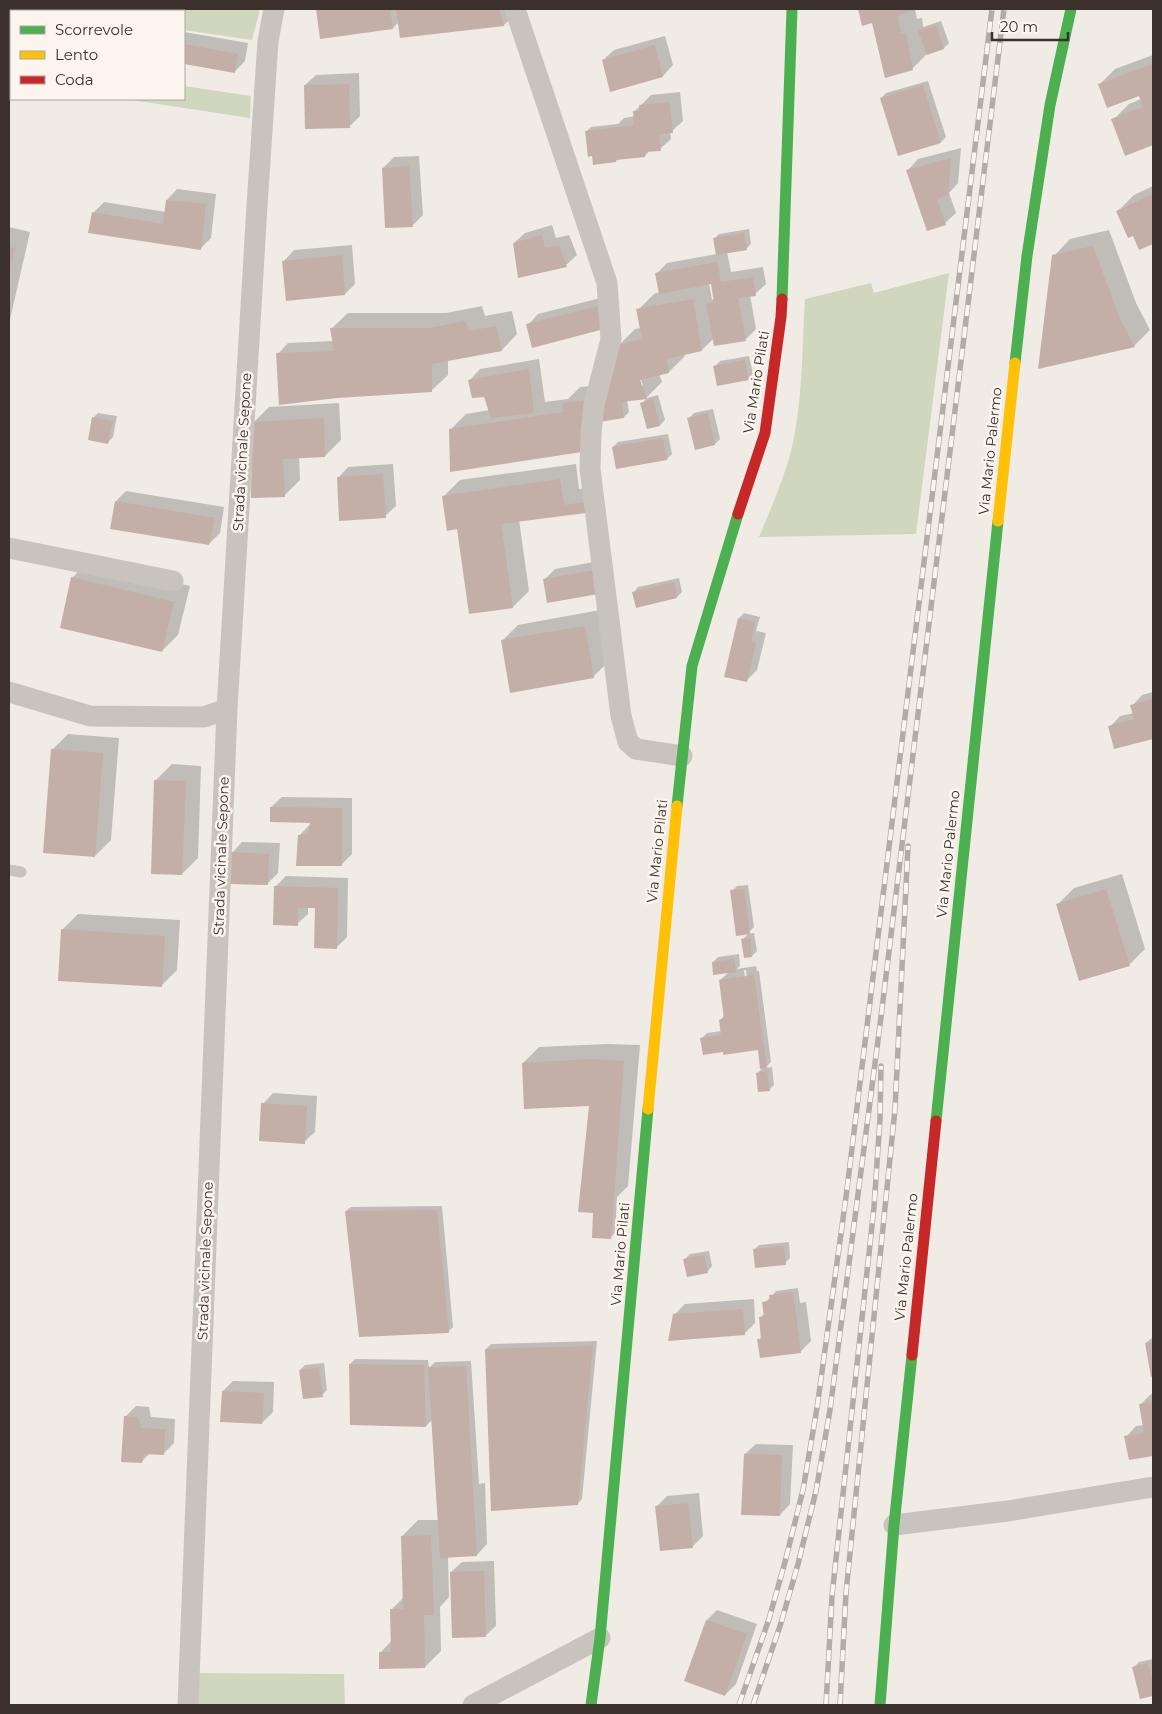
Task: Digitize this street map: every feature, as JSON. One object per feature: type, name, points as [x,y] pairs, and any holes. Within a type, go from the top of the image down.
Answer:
[{"type":"street","name":"Strada vicinale Sepone","points":[[188,1705],[227,709],[261,138],[268,41],[274,9]]},
{"type":"street","points":[[515,9],[607,283],[611,339],[594,405],[590,469],[621,716],[628,742],[636,749],[682,756]]},
{"type":"street","name":"Via Mario Pilati","points":[[591,1705],[600,1638],[671,859],[692,666],[728,545],[765,433],[781,317],[792,9]]},
{"type":"street","name":"Via Mario Palermo","points":[[880,1705],[894,1525],[1027,256],[1050,105],[1071,9]]},
{"type":"street","points":[[9,548],[173,581]]},
{"type":"street","points":[[9,692],[90,716],[204,717],[227,709]]},
{"type":"street","points":[[894,1525],[1008,1511],[1153,1487]]},
{"type":"street","points":[[473,1705],[600,1638]]},
{"type":"lane","points":[[9,870],[22,872]]},
{"type":"green space","points":[[9,9],[260,9],[252,40],[185,30],[185,10],[10,10],[9,81]]},
{"type":"green space","points":[[185,86],[251,96],[250,118],[132,100],[185,100]]},
{"type":"green space","points":[[949,273],[916,534],[759,537],[785,472],[795,432],[801,382],[805,299],[871,283],[874,293]]},
{"type":"green space","points":[[196,1673],[344,1674],[345,1705],[194,1705]]},
{"type":"building","points":[[316,9],[390,9],[393,29],[320,39]]},
{"type":"building","points":[[396,9],[499,9],[504,26],[400,38]]},
{"type":"building","points":[[858,9],[917,9],[898,16],[901,34],[906,33],[913,70],[885,78],[872,23],[862,26]]},
{"type":"building","points":[[936,25],[944,49],[927,55],[918,31]]},
{"type":"building","points":[[185,44],[238,54],[235,73],[185,64]]},
{"type":"building","points":[[655,45],[663,77],[610,92],[602,60]]},
{"type":"building","points":[[1153,64],[1153,145],[1125,156],[1111,119],[1143,107],[1139,96],[1107,108],[1098,84]]},
{"type":"building","points":[[349,84],[350,128],[305,129],[304,85]]},
{"type":"building","points":[[923,85],[941,143],[898,156],[880,98]]},
{"type":"building","points":[[669,102],[673,133],[659,134],[661,151],[645,152],[645,157],[593,165],[592,156],[588,157],[585,131],[634,125],[633,111],[640,110],[639,105]]},
{"type":"building","points":[[951,158],[948,195],[937,199],[946,225],[927,231],[906,170]]},
{"type":"building","points":[[409,166],[413,227],[385,228],[382,168]]},
{"type":"building","points":[[1153,194],[1153,244],[1139,250],[1133,236],[1128,238],[1116,211]]},
{"type":"building","points":[[166,200],[206,204],[201,250],[88,233],[92,212],[163,224]]},
{"type":"building","points":[[744,233],[747,250],[716,255],[713,238]]},
{"type":"building","points":[[542,235],[545,248],[559,245],[567,267],[518,278],[513,243]]},
{"type":"building","points":[[1093,246],[1120,319],[1135,347],[1038,369],[1052,255]]},
{"type":"building","points":[[9,247],[15,248],[9,271]]},
{"type":"building","points":[[342,255],[345,295],[286,301],[282,261]]},
{"type":"building","points":[[717,262],[721,282],[753,277],[756,296],[738,298],[746,341],[714,346],[706,304],[714,302],[711,284],[659,294],[655,273]]},
{"type":"building","points":[[693,299],[702,351],[666,359],[669,373],[640,380],[647,399],[622,402],[624,418],[599,422],[618,345],[642,339],[636,309]]},
{"type":"building","points":[[598,306],[604,329],[532,348],[526,324]]},
{"type":"building","points":[[466,321],[469,331],[496,326],[502,351],[432,364],[432,392],[337,398],[279,405],[276,353],[334,351],[330,328],[429,328]]},
{"type":"building","points":[[745,360],[749,380],[717,386],[713,366]]},
{"type":"building","points":[[529,369],[534,413],[491,418],[484,397],[472,398],[468,380]]},
{"type":"building","points":[[653,399],[660,426],[647,429],[640,403]]},
{"type":"building","points":[[588,400],[582,452],[450,472],[449,429],[564,412],[562,403]]},
{"type":"building","points":[[708,413],[715,445],[695,450],[687,418]]},
{"type":"building","points":[[92,417],[113,421],[108,444],[88,440]]},
{"type":"building","points":[[324,418],[325,457],[283,459],[285,497],[251,498],[252,422]]},
{"type":"building","points":[[663,438],[667,460],[616,469],[612,447]]},
{"type":"building","points":[[383,474],[386,518],[339,521],[337,477]]},
{"type":"building","points":[[560,479],[564,505],[584,502],[586,513],[501,524],[513,608],[469,614],[457,529],[447,531],[442,496]]},
{"type":"building","points":[[115,501],[215,518],[209,545],[110,529]]},
{"type":"building","points":[[600,569],[604,593],[547,603],[543,579]]},
{"type":"building","points":[[71,577],[174,602],[162,652],[60,628]]},
{"type":"building","points":[[674,582],[677,598],[636,608],[632,592]]},
{"type":"building","points":[[738,618],[755,622],[751,642],[756,643],[747,682],[724,677]]},
{"type":"building","points":[[585,626],[594,678],[510,693],[501,640]]},
{"type":"building","points":[[1153,699],[1153,739],[1114,749],[1108,726],[1134,719],[1130,705]]},
{"type":"building","points":[[51,749],[103,753],[95,857],[43,853]]},
{"type":"building","points":[[154,780],[186,781],[182,875],[151,874]]},
{"type":"building","points":[[270,807],[342,808],[342,866],[296,866],[298,835],[308,834],[310,823],[270,822]]},
{"type":"building","points":[[231,852],[269,854],[268,885],[230,884]]},
{"type":"building","points":[[274,886],[338,888],[337,949],[314,948],[315,908],[298,908],[298,926],[273,925]]},
{"type":"building","points":[[744,889],[750,934],[736,936],[730,890]]},
{"type":"building","points":[[1106,889],[1130,966],[1079,981],[1056,904]]},
{"type":"building","points":[[61,929],[165,936],[162,987],[58,981]]},
{"type":"building","points":[[750,938],[752,957],[744,958],[741,939]]},
{"type":"building","points":[[734,959],[736,972],[713,975],[712,962]]},
{"type":"building","points":[[754,975],[767,1068],[760,1069],[758,1050],[723,1055],[723,1052],[703,1055],[700,1038],[721,1035],[719,1020],[724,1019],[719,980]]},
{"type":"building","points":[[591,1059],[624,1061],[611,1239],[592,1238],[593,1213],[578,1212],[589,1106],[524,1109],[522,1063]]},
{"type":"building","points":[[767,1071],[770,1091],[758,1092],[756,1073]]},
{"type":"building","points":[[261,1103],[307,1106],[305,1144],[259,1141]]},
{"type":"building","points":[[437,1210],[449,1333],[359,1337],[345,1211]]},
{"type":"building","points":[[784,1246],[786,1265],[755,1268],[753,1249]]},
{"type":"building","points":[[704,1255],[708,1273],[687,1277],[683,1259]]},
{"type":"building","points":[[793,1292],[801,1353],[760,1358],[757,1339],[761,1339],[759,1317],[764,1316],[762,1302],[770,1301],[769,1295]]},
{"type":"building","points":[[743,1309],[745,1335],[668,1341],[673,1314]]},
{"type":"building","points":[[1153,1342],[1153,1376],[1151,1377],[1145,1343]]},
{"type":"building","points":[[593,1346],[578,1505],[491,1511],[485,1349]]},
{"type":"building","points":[[349,1364],[424,1365],[426,1427],[350,1425]]},
{"type":"building","points":[[466,1366],[477,1556],[440,1558],[428,1367]]},
{"type":"building","points":[[319,1368],[323,1397],[303,1399],[299,1370]]},
{"type":"building","points":[[222,1391],[264,1393],[262,1424],[220,1422]]},
{"type":"building","points":[[1153,1402],[1153,1456],[1129,1460],[1124,1436],[1144,1433],[1139,1404]]},
{"type":"building","points":[[124,1416],[138,1417],[141,1428],[165,1429],[164,1455],[144,1454],[142,1463],[121,1462]]},
{"type":"building","points":[[744,1454],[782,1455],[780,1516],[741,1515]]},
{"type":"building","points":[[688,1503],[693,1548],[660,1551],[655,1506]]},
{"type":"building","points":[[431,1535],[434,1615],[424,1615],[425,1668],[379,1669],[379,1652],[391,1652],[390,1609],[403,1609],[401,1536]]},
{"type":"building","points":[[484,1571],[486,1637],[452,1638],[450,1572]]},
{"type":"building","points":[[706,1620],[747,1634],[725,1696],[684,1681]]},
{"type":"building","points":[[1148,1663],[1153,1683],[1153,1696],[1140,1699],[1132,1667]]},
{"type":"railway","points":[[739,1705],[769,1619],[785,1562],[803,1490],[817,1408],[846,1197],[992,9]]},
{"type":"railway","points":[[753,1705],[781,1623],[798,1564],[816,1491],[830,1410],[881,1017],[1004,9]]},
{"type":"railway","points":[[840,1705],[846,1593],[895,1109],[908,846]]},
{"type":"railway","points":[[826,1705],[832,1596],[874,1207],[880,1119],[881,1066]]},
{"type":"traffic: fast","points":[[782,299],[792,9]]},
{"type":"traffic: fast","points":[[1015,363],[1027,256],[1050,105],[1071,9]]},
{"type":"traffic: fast","points":[[677,806],[692,666],[738,514]]},
{"type":"traffic: fast","points":[[936,1121],[998,521]]},
{"type":"traffic: fast","points":[[591,1705],[600,1638],[648,1109]]},
{"type":"traffic: fast","points":[[880,1705],[894,1525],[912,1355]]},
{"type":"traffic: slow","points":[[998,521],[1015,363]]},
{"type":"traffic: slow","points":[[648,1109],[677,806]]},
{"type":"traffic: jam","points":[[738,514],[765,433],[782,299]]},
{"type":"traffic: jam","points":[[912,1355],[936,1121]]}]
